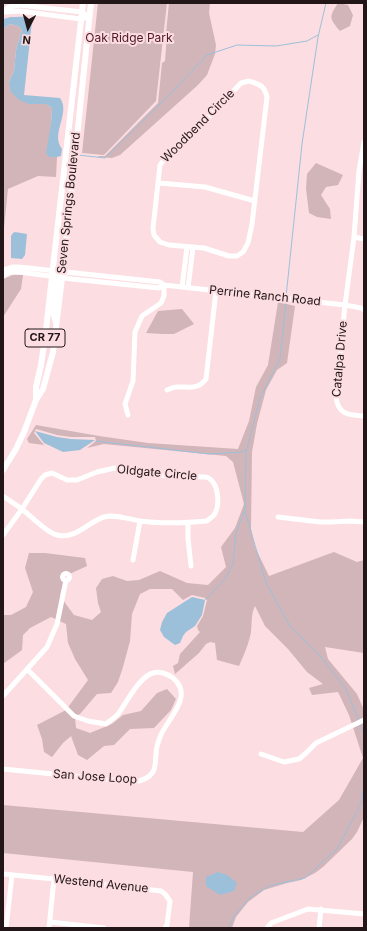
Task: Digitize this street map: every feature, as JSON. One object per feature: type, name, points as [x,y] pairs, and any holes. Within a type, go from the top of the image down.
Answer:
[{"type":"main road","name":"Seven Springs Boulevard","points":[[3,470],[16,449],[36,400],[43,389],[54,346],[56,325],[53,312],[68,139],[83,3]]},
{"type":"main road","name":"Seven Springs Boulevard","points":[[36,400],[36,387],[44,351],[72,178],[91,3]]},
{"type":"main road","points":[[66,161],[68,173],[72,178]]},
{"type":"street","points":[[3,12],[9,7],[19,5],[90,17]]},
{"type":"street","name":"Woodbend Circle","points":[[249,81],[259,84],[265,89],[267,97],[255,201],[248,243],[243,252],[237,256],[229,256],[204,248],[169,245],[160,242],[154,235],[160,165],[167,156],[180,146],[241,83],[249,81]]},
{"type":"street","name":"Catalpa Drive","points":[[364,142],[359,171],[354,237],[345,306],[336,397],[339,408],[346,414],[364,416]]},
{"type":"street","points":[[159,183],[205,187],[255,201]]},
{"type":"street","points":[[354,237],[364,239]]},
{"type":"street","points":[[185,287],[190,247]]},
{"type":"street","name":"Perrine Ranch Road","points":[[3,270],[16,267],[57,274]]},
{"type":"street","name":"Perrine Ranch Road","points":[[3,276],[10,272],[16,272],[160,282],[164,285],[300,300],[361,308],[364,310]]},
{"type":"street","points":[[128,415],[125,404],[133,381],[135,332],[142,316],[161,303],[164,296],[164,285]]},
{"type":"street","points":[[167,390],[174,387],[192,388],[203,383],[206,379],[216,291]]},
{"type":"street","name":"Oldgate Circle","points":[[3,496],[22,509],[50,532],[62,536],[71,535],[104,517],[120,516],[140,521],[165,522],[207,521],[214,515],[217,507],[217,489],[210,479],[205,477],[166,476],[115,468],[97,472],[77,480],[67,480],[52,473],[45,475],[41,479],[22,509]]},
{"type":"street","points":[[3,535],[22,509]]},
{"type":"street","points":[[278,517],[320,522],[364,522]]},
{"type":"street","points":[[133,560],[140,521]]},
{"type":"street","points":[[188,522],[191,566]]},
{"type":"street","points":[[3,696],[47,647],[57,624],[66,580]]},
{"type":"street","name":"San Jose Loop","points":[[3,769],[134,782],[142,781],[150,776],[154,771],[160,737],[180,704],[182,697],[178,683],[173,677],[165,673],[153,673],[145,677],[117,715],[106,724],[88,722],[74,716],[28,669]]},
{"type":"street","points":[[261,754],[284,762],[299,758],[316,743],[364,720]]},
{"type":"street","name":"Westend Avenue","points":[[3,874],[161,891],[170,901],[166,927]]},
{"type":"street","points":[[6,928],[12,875]]},
{"type":"street","points":[[54,879],[49,925],[104,928]]},
{"type":"street","points":[[267,928],[271,923],[308,909],[364,914]]},
{"type":"street","points":[[319,928],[321,909]]},
{"type":"green space","name":"Oak Ridge Park","points":[[98,3],[167,3],[156,101],[104,155],[82,153]]},
{"type":"green space","points":[[169,3],[210,3],[209,13],[216,45],[215,54],[207,75],[198,85],[120,155],[112,158],[99,157],[98,156],[105,156],[158,103],[162,63],[165,61]]},
{"type":"green space","points":[[338,3],[348,5],[353,15],[350,26],[340,31],[332,20],[333,11]]},
{"type":"green space","points":[[10,24],[18,26],[22,30],[16,50],[14,71],[9,82],[29,104],[46,104],[52,108],[49,157],[57,157],[56,177],[38,176],[8,189],[3,238],[3,29]]},
{"type":"green space","points":[[316,163],[343,175],[338,185],[326,187],[321,195],[330,209],[331,219],[317,217],[309,213],[306,189],[307,174]]},
{"type":"green space","points":[[13,275],[23,275],[21,289],[3,317],[3,279]]},
{"type":"green space","points":[[278,302],[295,306],[287,363],[277,370],[266,390],[257,424],[252,452],[251,529],[255,547],[269,576],[334,552],[357,562],[364,560],[364,653],[325,647],[328,659],[357,694],[364,710],[364,817],[352,839],[323,867],[301,880],[264,890],[248,902],[236,917],[232,928],[189,928],[193,872],[3,853],[3,805],[303,832],[339,800],[363,758],[349,715],[338,692],[312,695],[309,688],[323,684],[307,672],[288,649],[265,626],[255,606],[252,615],[250,636],[239,666],[217,660],[215,643],[210,642],[206,644],[199,653],[175,674],[173,666],[178,663],[180,654],[200,632],[197,626],[203,616],[207,600],[205,598],[192,595],[183,600],[172,589],[150,589],[140,594],[132,614],[130,641],[118,682],[111,693],[97,694],[80,714],[75,717],[76,728],[90,733],[112,724],[123,715],[141,711],[157,693],[167,689],[176,699],[171,710],[154,728],[130,729],[114,745],[104,746],[87,760],[78,755],[71,736],[63,743],[52,757],[44,752],[42,739],[37,725],[66,710],[88,680],[75,659],[68,643],[66,624],[51,617],[30,628],[23,635],[22,650],[3,664],[3,615],[11,615],[26,607],[33,592],[25,568],[29,553],[45,553],[85,558],[87,566],[65,576],[60,596],[74,615],[92,620],[101,612],[96,588],[102,579],[113,576],[127,581],[139,580],[160,571],[187,583],[208,585],[226,567],[221,547],[235,528],[244,504],[233,462],[226,456],[104,444],[87,448],[96,441],[95,437],[71,437],[36,429],[34,433],[44,445],[29,443],[27,439],[36,425],[148,443],[238,449],[249,421],[256,387],[268,365]]},
{"type":"green space","points":[[182,309],[194,324],[174,334],[146,333],[158,311]]},
{"type":"water","points":[[11,17],[25,17],[32,21],[24,95],[60,98],[63,104],[58,137],[62,149],[61,156],[49,157],[46,153],[52,108],[46,104],[29,104],[19,100],[11,92],[9,82],[14,71],[16,50],[22,30],[18,26],[10,24],[3,29],[3,19]]},
{"type":"water","points":[[15,232],[27,234],[25,255],[22,259],[11,258],[11,236]]},
{"type":"water","points":[[35,431],[57,437],[95,440],[80,450],[63,452],[44,443]]},
{"type":"water","points":[[192,597],[205,600],[202,615],[195,626],[186,632],[180,643],[175,645],[164,637],[160,630],[162,622],[167,613]]},
{"type":"water","points":[[218,872],[227,875],[237,883],[234,891],[220,895],[206,886],[206,877]]},
{"type":"waterway","points":[[286,297],[302,144],[318,37],[326,3]]},
{"type":"waterway","points":[[78,155],[105,158],[207,55],[237,45],[276,46],[307,41],[318,35]]},
{"type":"waterway","points":[[286,301],[280,359],[260,398],[246,453],[245,511],[266,583],[290,626],[321,657],[346,689],[359,721]]},
{"type":"waterway","points":[[96,441],[209,454],[241,452],[246,450]]},
{"type":"waterway","points":[[205,600],[225,579],[233,564],[236,533],[244,512]]},
{"type":"waterway","points":[[360,724],[364,737]]},
{"type":"waterway","points":[[229,928],[234,916],[250,898],[269,886],[305,878],[337,849],[361,804],[364,784]]}]
